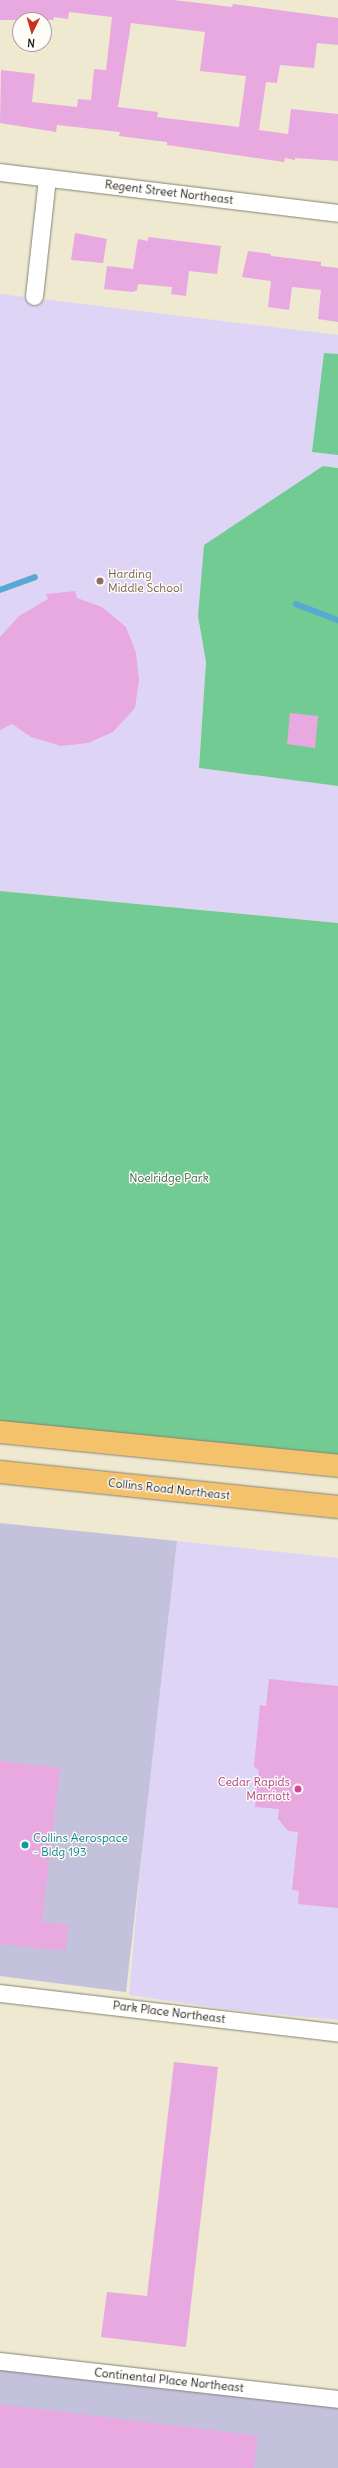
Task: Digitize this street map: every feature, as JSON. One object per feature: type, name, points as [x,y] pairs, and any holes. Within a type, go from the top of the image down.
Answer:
[{"type":"highway","points":[[0,1432],[338,1466]]},
{"type":"highway","name":"Collins Road Northeast","points":[[0,1472],[338,1507]]},
{"type":"street","name":"Regent Street Northeast","points":[[0,172],[338,213]]},
{"type":"street","points":[[34,296],[47,178]]},
{"type":"street","name":"Park Place Northeast","points":[[0,1993],[338,2033]]},
{"type":"street","name":"Continental Place Northeast","points":[[0,2361],[338,2399]]},
{"type":"shaded area","name":"Harding Middle School","points":[[0,294],[338,335],[338,468],[323,466],[198,616],[206,662],[199,768],[338,786],[338,923],[0,891]]},
{"type":"shaded area","points":[[0,1523],[177,1541],[126,1992],[0,1976]]},
{"type":"shaded area","points":[[177,1541],[338,1558],[338,2020],[239,2011],[129,1995],[145,1815]]},
{"type":"shaded area","points":[[0,2361],[338,2399],[338,2468],[0,2468]]},
{"type":"green space","points":[[324,353],[338,354],[338,455],[312,452]]},
{"type":"green space","points":[[323,466],[338,468],[338,786],[199,768],[206,662],[198,616],[204,545]]},
{"type":"green space","name":"Noelridge Park","points":[[0,891],[338,923],[338,1466],[0,1432]]},
{"type":"building","points":[[0,0],[174,0],[232,7],[233,4],[338,18],[338,45],[317,43],[314,68],[280,65],[277,83],[266,82],[259,130],[288,134],[291,109],[338,114],[338,161],[295,158],[295,160],[285,158],[284,162],[167,145],[167,142],[119,136],[120,132],[57,125],[56,132],[0,123],[1,70],[35,74],[32,102],[77,107],[78,99],[91,100],[94,69],[106,70],[112,17],[69,12],[68,19],[54,17],[52,20],[52,12],[12,12],[12,20],[0,20]],"holes":[[[131,23],[205,32],[200,71],[246,76],[239,127],[157,117],[158,112],[118,107]]]},
{"type":"building","points":[[75,233],[107,239],[103,263],[71,260]]},
{"type":"building","points":[[148,237],[221,246],[217,274],[189,271],[186,296],[171,294],[172,287],[138,284],[137,290],[133,292],[104,289],[107,266],[133,269],[138,239],[148,241]]},
{"type":"building","points":[[248,251],[271,254],[271,256],[321,262],[321,266],[338,268],[338,322],[318,319],[321,290],[292,287],[289,310],[268,307],[271,281],[242,277]]},
{"type":"building","points":[[75,591],[77,598],[102,607],[126,627],[136,653],[139,680],[135,708],[113,732],[88,743],[61,746],[31,737],[12,724],[0,730],[0,637],[19,616],[48,599],[46,594]]},
{"type":"building","points":[[290,713],[318,716],[315,748],[287,744]]},
{"type":"building","name":"Cedar Rapids Marriott","points":[[269,1679],[338,1686],[338,1908],[298,1904],[299,1891],[292,1890],[298,1832],[288,1831],[278,1819],[279,1809],[255,1807],[259,1771],[254,1766],[260,1705],[266,1706]]},
{"type":"building","name":"Collins Aerospace - Bldg 193","points":[[0,1761],[60,1768],[42,1922],[69,1925],[65,1951],[0,1944]]},
{"type":"building","points":[[174,2062],[218,2067],[186,2347],[101,2337],[107,2292],[147,2296]]},
{"type":"building","points":[[0,2404],[258,2436],[254,2468],[0,2468]]},
{"type":"waterway","points":[[0,590],[35,577]]},
{"type":"waterway","points":[[296,604],[338,620]]},
{"type":"place","name":"Harding Middle School","points":[[100,581]]},
{"type":"place","name":"Cedar Rapids Marriott","points":[[298,1789]]},
{"type":"place","name":"Collins Aerospace - Bldg 193","points":[[25,1845]]}]
